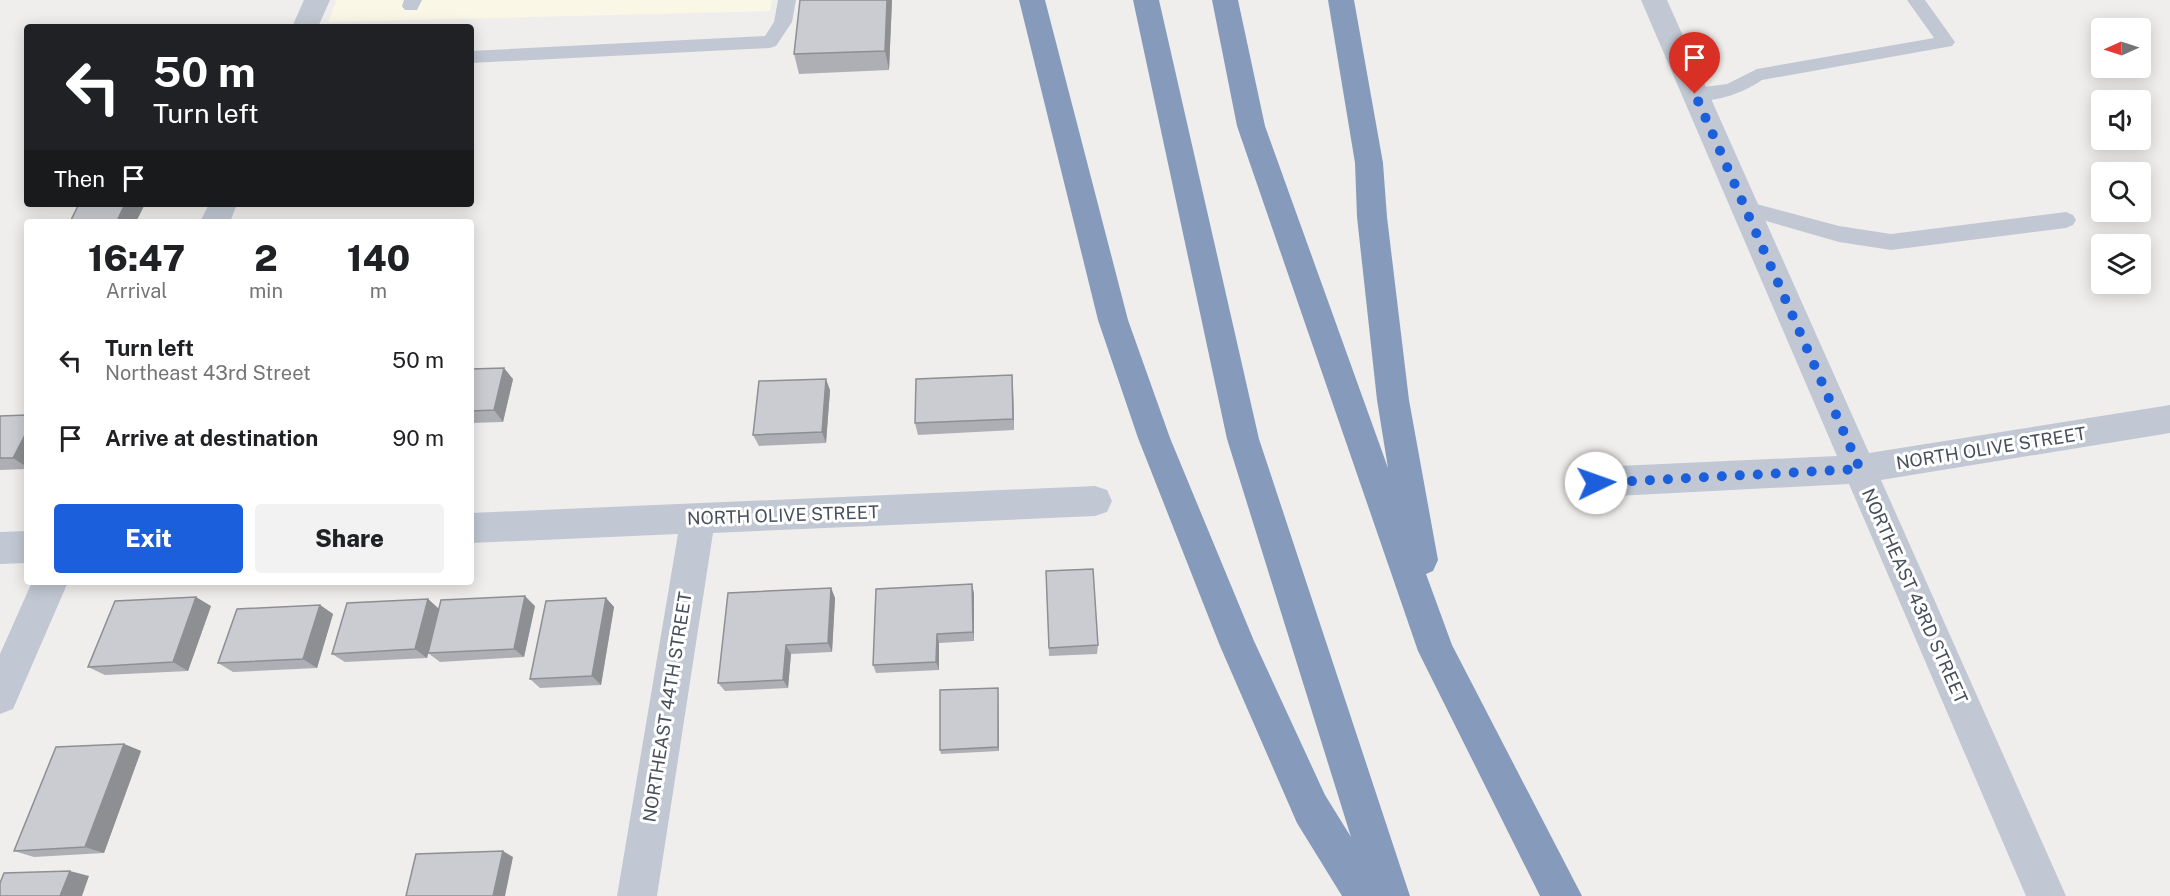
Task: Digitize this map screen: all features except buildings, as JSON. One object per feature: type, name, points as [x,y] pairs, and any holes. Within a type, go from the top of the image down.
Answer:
[{"type":"highway","points":[[1032,0],[1113,320],[1154,438],[1238,646],[1311,809],[1365,896]]},
{"type":"highway","points":[[1146,0],[1243,440],[1390,896]]},
{"type":"highway","points":[[1225,0],[1251,126],[1436,651],[1562,896]]},
{"type":"highway","points":[[1341,0],[1369,163],[1372,217],[1393,400],[1436,651]]},
{"type":"street","points":[[306,24],[317,0]]},
{"type":"street","name":"NORTHEAST 43RD STREET","points":[[1654,0],[2046,896]]},
{"type":"street","name":"NORTH OLIVE STREET","points":[[1596,483],[1860,469],[2170,419]]},
{"type":"street","name":"NORTH OLIVE STREET","points":[[474,528],[1095,501]]},
{"type":"street","name":"NORTHEAST 44TH STREET","points":[[637,896],[698,518]]},
{"type":"street","points":[[0,548],[24,547]]},
{"type":"street","points":[[0,696],[49,585]]},
{"type":"lane","points":[[474,57],[770,42],[783,22],[787,0]]},
{"type":"lane","points":[[1695,94],[1726,91],[1740,87],[1758,75],[1946,42],[1916,0]]},
{"type":"lane","points":[[1745,208],[1839,234],[1891,242],[2066,220]]},
{"type":"shaded area","points":[[337,0],[772,0],[770,11],[328,22]]},
{"type":"route","points":[[1596,483],[1860,469],[1695,94]]}]
